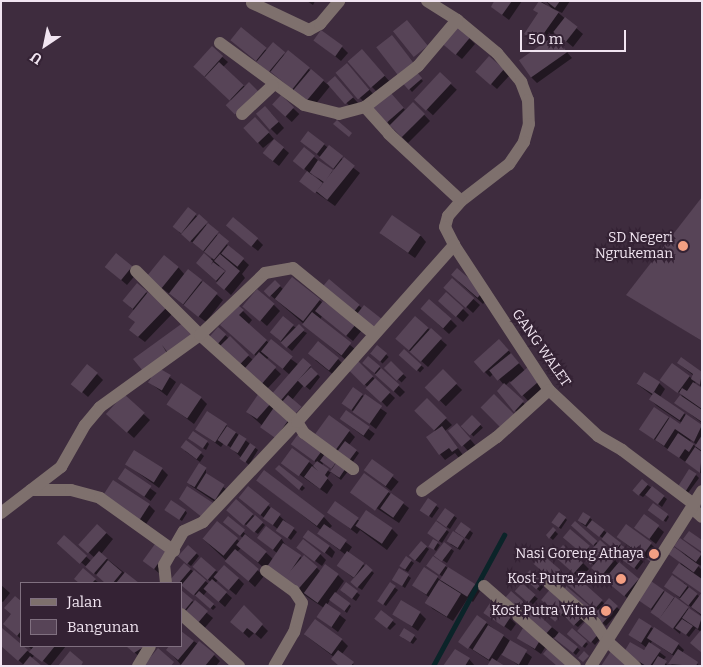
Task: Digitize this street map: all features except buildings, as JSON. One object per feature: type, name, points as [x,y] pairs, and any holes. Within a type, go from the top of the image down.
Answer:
[{"type":"street","points":[[252,3],[309,30],[320,24],[339,1]]},
{"type":"street","points":[[365,107],[388,134],[461,201],[509,164],[524,142],[529,124],[528,100],[510,67],[457,20],[426,1]]},
{"type":"street","points":[[220,42],[273,85],[304,105],[327,113],[349,113],[365,107],[418,66],[457,20]]},
{"type":"street","points":[[242,114],[273,85]]},
{"type":"street","name":"GANG WALET","points":[[461,201],[448,216],[445,227],[454,245],[550,390],[598,436],[622,450],[693,506],[702,517]]},
{"type":"street","points":[[166,582],[164,565],[174,551],[184,531],[203,522],[298,422],[454,245]]},
{"type":"street","points":[[1,513],[68,460],[85,425],[100,407],[200,335],[265,273],[293,268],[374,334]]},
{"type":"street","points":[[136,272],[200,335],[298,422],[304,434],[352,469]]},
{"type":"street","points":[[422,491],[497,437],[550,390]]},
{"type":"street","points":[[32,490],[70,490],[100,498],[174,551]]},
{"type":"street","points":[[591,666],[702,491]]},
{"type":"street","points":[[266,571],[294,592],[302,603],[294,632],[274,666]]},
{"type":"street","points":[[546,580],[595,623],[607,641],[635,666]]},
{"type":"street","points":[[484,586],[575,666]]},
{"type":"street","points":[[182,615],[239,666]]},
{"type":"street","points":[[138,666],[149,647]]},
{"type":"waterway","points":[[433,666],[504,535]]},
{"type":"place","name":"SD Negeri Ngrukeman","points":[[683,246]]},
{"type":"place","name":"Nasi Goreng Athaya","points":[[654,554]]},
{"type":"place","name":"Kost Putra Zaim","points":[[621,579]]},
{"type":"place","name":"Kost Putra Vitna","points":[[606,611]]}]
